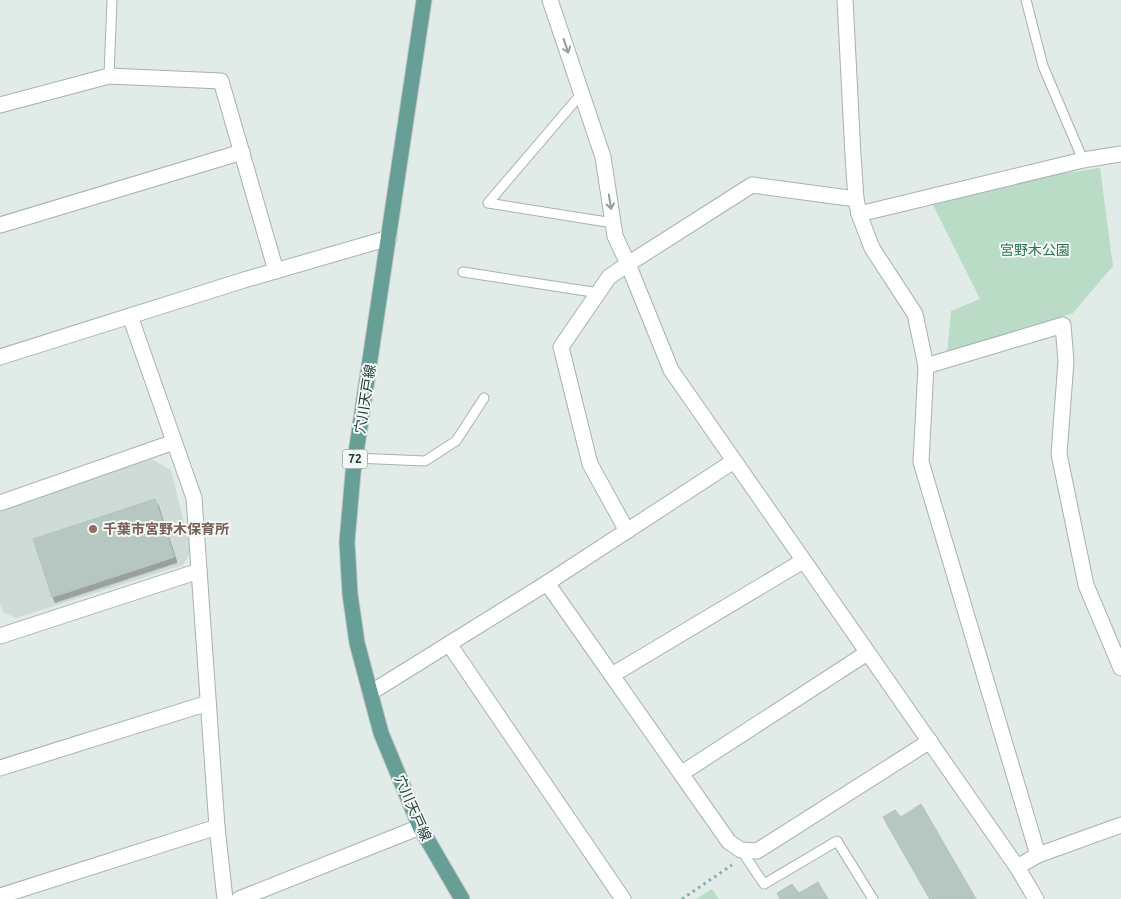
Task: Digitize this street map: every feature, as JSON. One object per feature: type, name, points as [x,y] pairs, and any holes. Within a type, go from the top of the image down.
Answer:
[{"type":"main road","name":"穴川天戸線","points":[[424,0],[356,458],[348,542],[350,594],[356,643],[381,733],[420,827],[462,899]]},
{"type":"street","points":[[550,0],[603,157],[615,236],[671,370],[867,654],[1018,867],[1036,899]]},
{"type":"street","points":[[845,0],[858,207],[872,248],[915,314],[926,366],[921,462],[1038,855]]},
{"type":"street","points":[[0,105],[109,76],[221,81],[276,271]]},
{"type":"street","points":[[0,225],[242,152]]},
{"type":"street","points":[[627,531],[590,464],[561,347],[609,278],[752,185],[858,207],[1083,160],[1121,154]]},
{"type":"street","points":[[0,357],[389,238]]},
{"type":"street","points":[[130,316],[194,498],[208,703],[225,899]]},
{"type":"street","points":[[926,366],[1063,325],[1066,361],[1059,454],[1086,585],[1121,668]]},
{"type":"street","points":[[0,503],[174,442]]},
{"type":"street","points":[[370,693],[547,583],[734,461]]},
{"type":"street","points":[[612,675],[803,561]]},
{"type":"street","points":[[0,636],[198,571]]},
{"type":"street","points":[[547,583],[729,842],[741,850],[756,851],[930,741]]},
{"type":"street","points":[[449,644],[623,899]]},
{"type":"street","points":[[682,773],[867,654]]},
{"type":"street","points":[[0,768],[208,703]]},
{"type":"street","points":[[1018,867],[1038,855],[1121,825]]},
{"type":"street","points":[[0,896],[218,827]]},
{"type":"street","points":[[239,899],[420,827]]},
{"type":"lane","points":[[109,76],[112,0]]},
{"type":"lane","points":[[1026,0],[1043,66],[1083,160]]},
{"type":"lane","points":[[582,93],[488,203],[613,223]]},
{"type":"lane","points":[[463,272],[599,293]]},
{"type":"lane","points":[[356,458],[424,461],[456,441],[484,398]]},
{"type":"lane","points":[[741,850],[764,884],[837,841],[872,899]]},
{"type":"path","points":[[682,899],[731,866],[741,850]]},
{"type":"shaded area","name":"千葉市宮野木保育所","points":[[152,459],[171,470],[191,551],[183,565],[16,618],[3,612],[0,604],[0,507]]},
{"type":"green space","name":"宮野木公園","points":[[1100,168],[1113,266],[1073,313],[947,354],[951,311],[980,299],[933,205],[1012,181]]},
{"type":"green space","points":[[712,889],[719,899],[696,899]]},
{"type":"building","points":[[155,499],[174,557],[52,597],[33,539]]},
{"type":"building","points":[[921,804],[976,899],[930,899],[883,817],[895,810],[901,817]]},
{"type":"building","points":[[818,882],[828,899],[780,899],[777,893],[792,884],[799,893]]},
{"type":"place","name":"千葉市宮野木保育所","points":[[93,529]]}]
